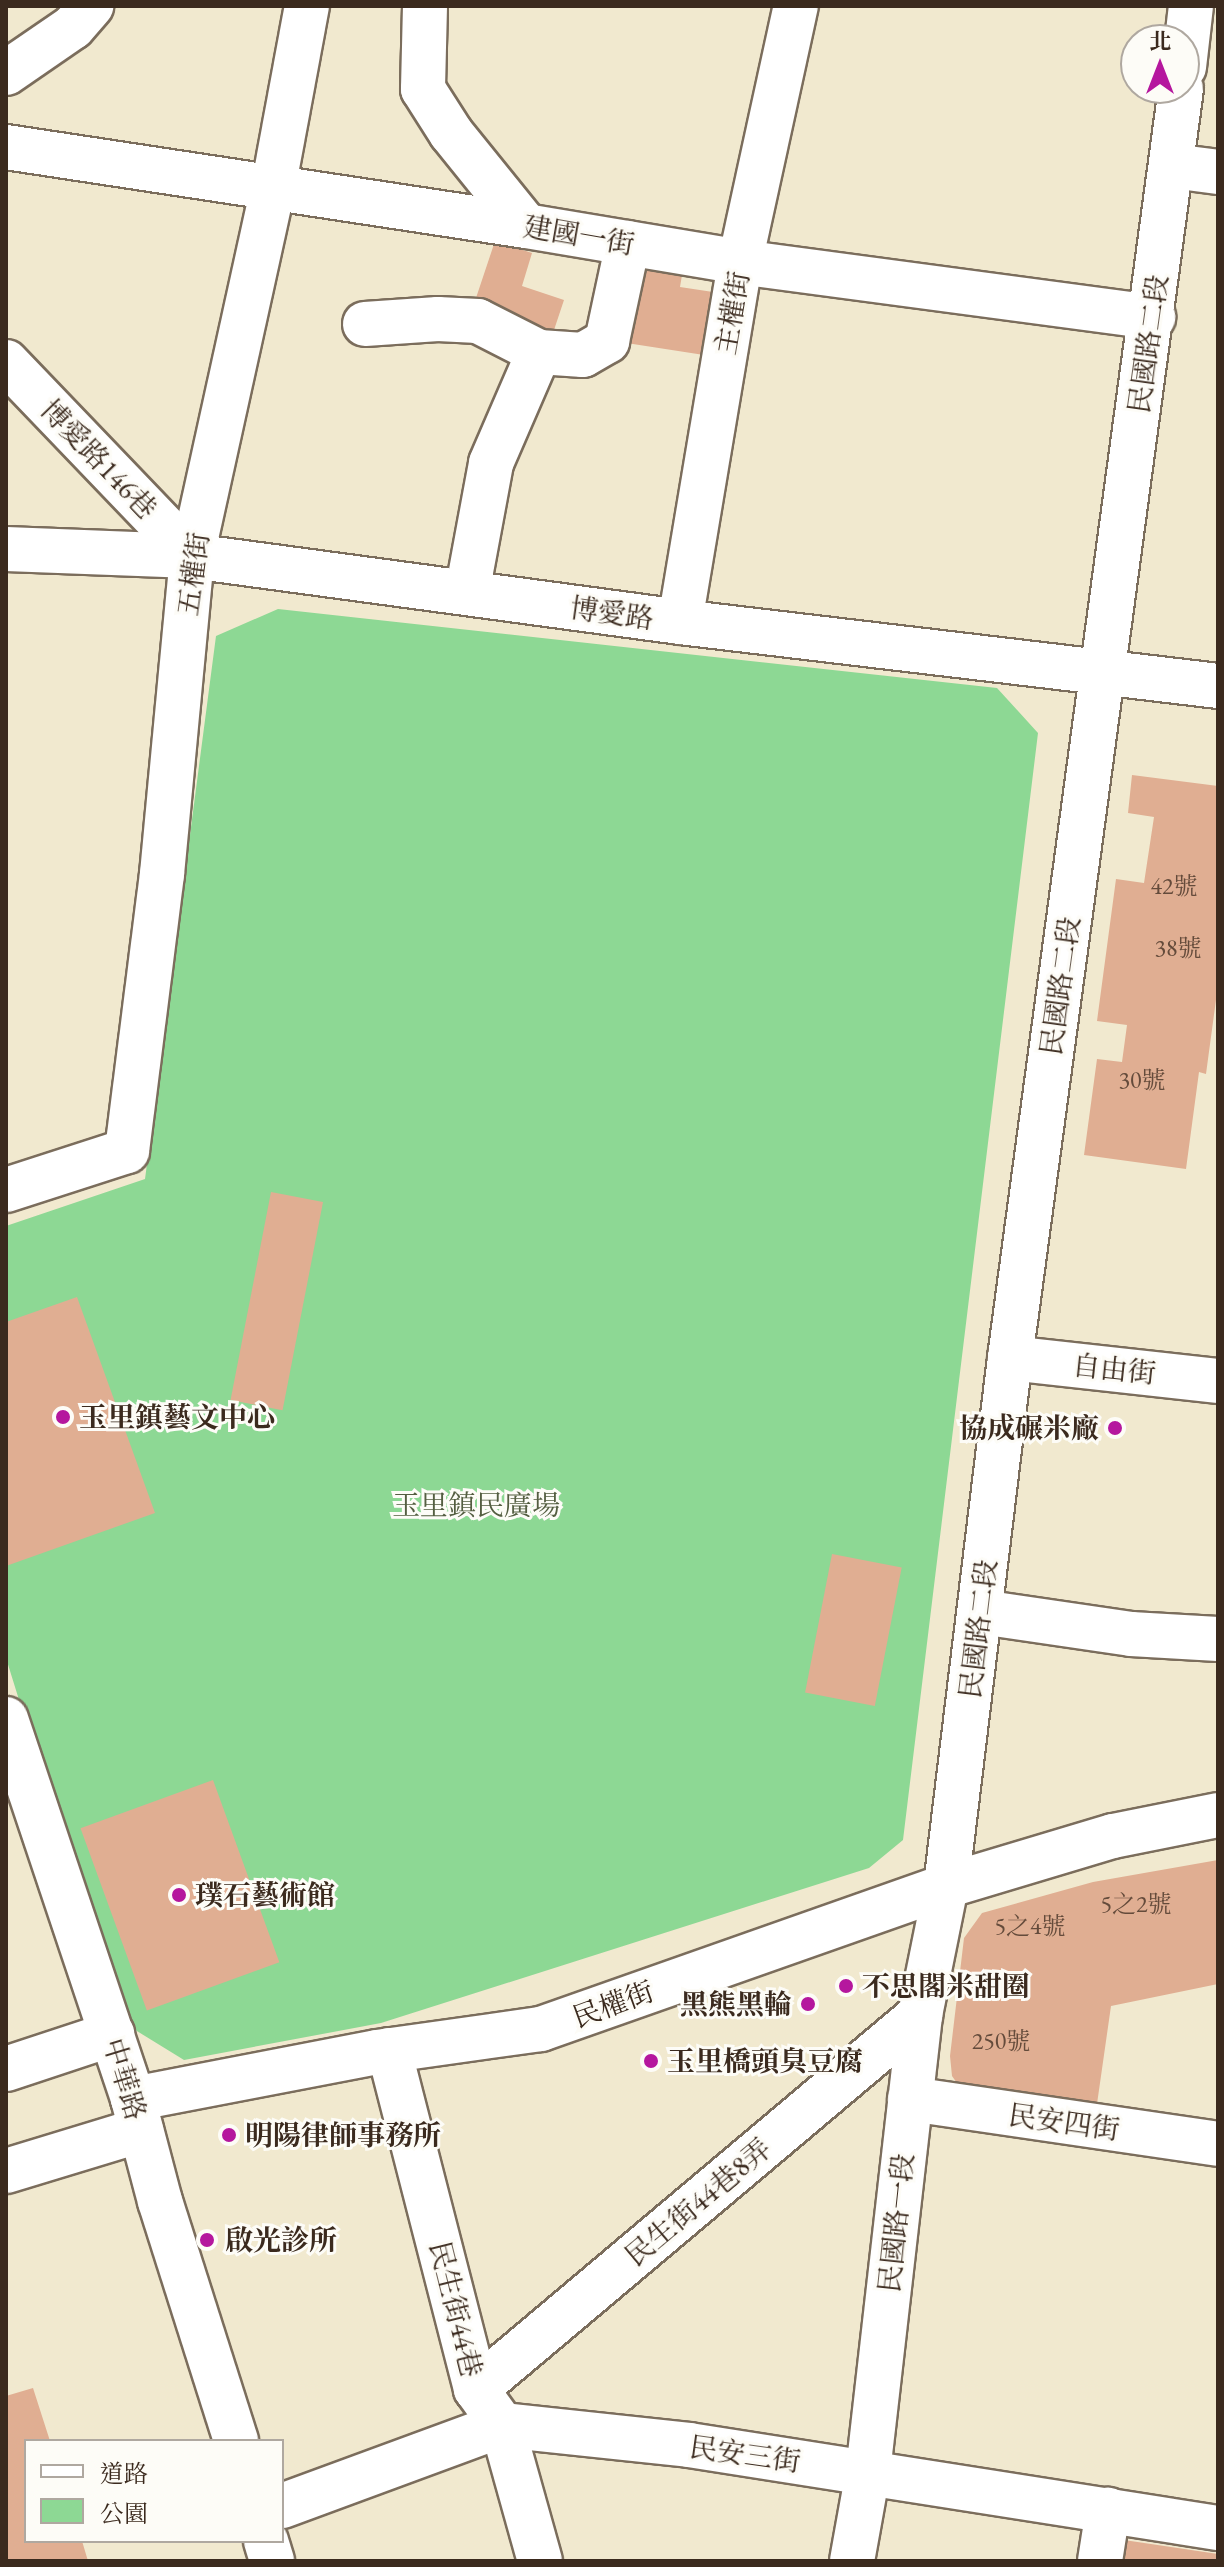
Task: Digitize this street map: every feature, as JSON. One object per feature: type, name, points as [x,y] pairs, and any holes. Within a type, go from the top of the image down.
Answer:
[{"type":"street","points":[[6,73],[73,27],[91,6]]},
{"type":"street","name":"五權街","points":[[6,1190],[127,1151],[162,874],[192,556],[273,189],[307,6]]},
{"type":"street","points":[[425,6],[423,89],[451,133],[526,226]]},
{"type":"street","name":"主權街","points":[[680,622],[740,262],[796,6]]},
{"type":"street","name":"民國路二段","points":[[946,1886],[1010,1358],[1153,317],[1179,104]]},
{"type":"street","name":"建國一街","points":[[6,147],[526,226],[740,262],[1153,317]]},
{"type":"street","points":[[1172,166],[1218,172]]},
{"type":"street","points":[[365,324],[438,319],[478,321],[539,352],[583,355],[607,341],[628,243]]},
{"type":"street","points":[[467,593],[491,463],[539,352]]},
{"type":"street","name":"博愛路146巷","points":[[6,362],[192,556]]},
{"type":"street","name":"博愛路","points":[[6,549],[192,556],[680,622],[1103,669],[1218,686]]},
{"type":"street","name":"自由街","points":[[1010,1358],[1218,1381]]},
{"type":"street","points":[[981,1612],[1131,1634],[1218,1639]]},
{"type":"street","name":"中華路","points":[[6,1719],[112,2034],[235,2439]]},
{"type":"street","name":"民權街","points":[[6,2171],[137,2114],[389,2050],[541,2029],[946,1886],[1113,1836],[1218,1815]]},
{"type":"street","name":"民國路一段","points":[[852,2561],[868,2472],[920,2015],[946,1886]]},
{"type":"street","name":"民生街44巷8弄","points":[[476,2389],[920,2015]]},
{"type":"street","points":[[6,2069],[112,2034]]},
{"type":"street","name":"民生街44巷","points":[[389,2050],[476,2389],[502,2425],[540,2561]]},
{"type":"street","name":"民安四街","points":[[910,2099],[1218,2144]]},
{"type":"street","name":"民安三街","points":[[284,2505],[502,2425],[689,2445],[1218,2528]]},
{"type":"street","points":[[1100,2561],[1108,2510]]},
{"type":"green space","name":"玉里鎮民廣場","points":[[278,609],[997,688],[1038,733],[903,1840],[869,1868],[381,2023],[184,2060],[132,2028],[65,1848],[6,1658],[6,1226],[145,1179],[216,636]]},
{"type":"building","points":[[495,241],[532,253],[522,286],[564,300],[552,336],[472,310]]},
{"type":"building","points":[[649,269],[682,275],[680,287],[713,292],[704,355],[620,342],[621,301]]},
{"type":"building","points":[[1132,775],[1218,786],[1218,985],[1206,1074],[1199,1072],[1186,1169],[1084,1155],[1097,1059],[1122,1062],[1127,1025],[1097,1021],[1116,879],[1144,883],[1154,817],[1128,813]]},
{"type":"building","points":[[271,1192],[323,1202],[283,1410],[231,1400]]},
{"type":"building","name":"玉里鎮藝文中心","points":[[77,1297],[155,1513],[6,1566],[6,1322]]},
{"type":"building","points":[[832,1554],[902,1568],[875,1706],[805,1692]]},
{"type":"building","name":"璞石藝術館","points":[[213,1780],[279,1962],[147,2011],[81,1828]]},
{"type":"building","points":[[1218,1860],[1218,1984],[1111,2006],[1097,2104],[959,2086],[952,2076],[950,2056],[964,1938],[982,1913],[1093,1882]]},
{"type":"building","points":[[33,2388],[49,2439],[24,2439],[24,2543],[83,2543],[88,2561],[6,2561],[6,2396]]},
{"type":"building","points":[[1124,2540],[1218,2554],[1218,2561],[1121,2561]]},
{"type":"place","name":"玉里鎮藝文中心","points":[[63,1417]]},
{"type":"place","name":"協成碾米廠","points":[[1115,1428]]},
{"type":"place","name":"璞石藝術館","points":[[179,1895]]},
{"type":"place","name":"不思閣米甜圈","points":[[846,1986]]},
{"type":"place","name":"黑熊黑輪","points":[[808,2004]]},
{"type":"place","name":"玉里橋頭臭豆腐","points":[[651,2061]]},
{"type":"place","name":"明陽律師事務所","points":[[229,2135]]},
{"type":"place","name":"啟光診所","points":[[207,2240]]}]
